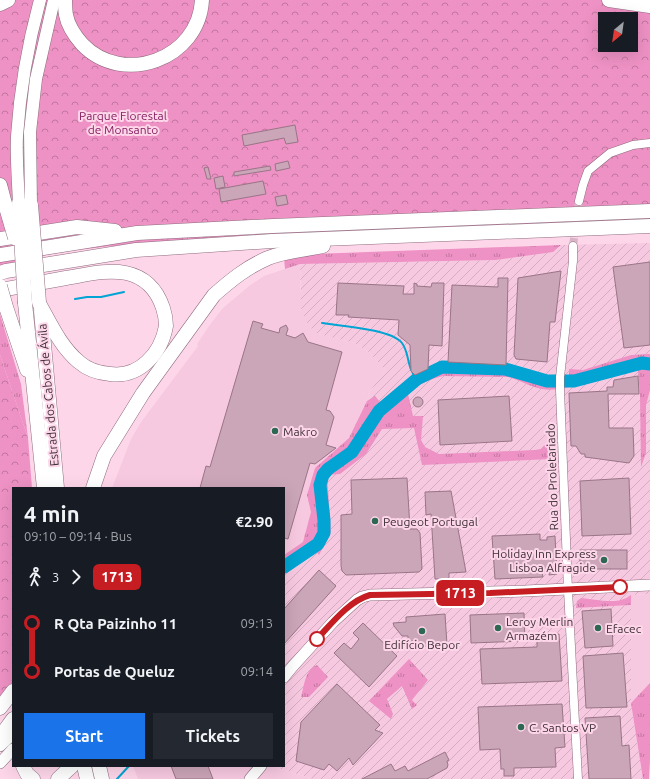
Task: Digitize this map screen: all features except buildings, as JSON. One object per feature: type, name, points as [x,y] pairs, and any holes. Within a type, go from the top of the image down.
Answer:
[{"type":"highway","points":[[0,4],[8,0]]},
{"type":"highway","points":[[65,0],[66,15],[70,28],[76,37],[96,56],[108,62],[141,65],[162,58],[179,48],[193,30],[202,8],[202,0]]},
{"type":"highway","points":[[609,0],[650,6]]},
{"type":"highway","points":[[0,185],[18,204],[25,303],[36,397]]},
{"type":"highway","name":"Estrada dos Cabos de Ávila","points":[[18,204],[40,304],[57,487]]},
{"type":"highway","points":[[0,255],[137,233],[273,226],[650,212]]},
{"type":"highway","points":[[0,273],[136,250],[272,241],[650,226]]},
{"type":"highway","points":[[0,239],[77,227],[137,233]]},
{"type":"highway","points":[[93,487],[104,456],[143,393],[214,295],[228,282],[252,266],[269,258],[349,239]]},
{"type":"highway","points":[[0,290],[96,272],[116,271],[127,273],[138,277],[147,283],[155,292],[161,301],[166,325],[162,341],[155,354],[148,362],[138,369],[116,375],[97,373],[80,364],[66,349],[40,304]]},
{"type":"highway","points":[[0,286],[36,397]]},
{"type":"highway","name":"Estrada dos Cabos de Ávila","points":[[36,397],[44,487]]},
{"type":"highway","points":[[0,708],[12,692]]},
{"type":"highway","points":[[0,737],[12,720]]},
{"type":"highway","points":[[23,767],[26,774],[33,779]]},
{"type":"highway","points":[[58,779],[71,767]]},
{"type":"highway","points":[[84,767],[87,779]]},
{"type":"highway","points":[[99,767],[102,779]]},
{"type":"main road","points":[[18,204],[17,136],[23,78],[28,48],[40,0]]},
{"type":"main road","points":[[18,204],[30,132],[35,87],[54,0]]},
{"type":"street","points":[[579,201],[588,171],[610,153],[633,145],[650,143]]},
{"type":"street","name":"Rua do Proletariado","points":[[573,246],[573,261],[560,377],[560,390],[568,590],[578,779]]},
{"type":"street","points":[[288,667],[357,600],[366,596],[568,590],[650,585]]},
{"type":"street","points":[[0,746],[12,735]]},
{"type":"street","points":[[0,763],[12,750]]},
{"type":"street","points":[[250,779],[260,767]]},
{"type":"shaded area","points":[[650,243],[650,594],[631,595],[625,600],[601,601],[589,598],[577,608],[631,605],[631,703],[643,779],[313,779],[275,767],[285,767],[285,554],[303,542],[311,512],[307,495],[315,468],[349,438],[367,401],[370,391],[385,370],[369,352],[355,343],[318,334],[310,327],[301,308],[300,264],[496,260],[556,250],[561,245]]},
{"type":"shaded area","points":[[300,264],[300,290],[319,334],[355,343],[369,352],[385,370],[370,391],[367,401],[349,438],[315,468],[307,495],[311,512],[303,542],[285,554],[285,487],[112,487],[131,439],[141,422],[198,346],[197,344],[209,326],[222,309],[249,286],[264,276]]},
{"type":"shaded area","points":[[650,594],[650,683],[631,703],[631,595]]},
{"type":"shaded area","points":[[133,767],[275,767],[313,779],[138,779]]},
{"type":"green space","name":"Parque Florestal de Monsanto","points":[[0,0],[650,0],[650,220],[178,241],[111,246],[43,255],[0,266]]},
{"type":"green space","points":[[561,245],[553,252],[496,260],[300,264],[285,269],[284,258],[314,254]]},
{"type":"green space","points":[[0,314],[21,384],[28,438],[0,355]]},
{"type":"green space","points":[[650,354],[650,390],[646,405],[646,453],[641,467],[638,370],[589,383],[588,381],[553,390],[541,389],[508,377],[438,377],[419,385],[408,394],[413,416],[423,416],[421,440],[425,447],[439,454],[535,450],[541,449],[549,441],[558,451],[556,456],[551,459],[422,465],[414,428],[382,429],[366,454],[340,474],[327,475],[331,532],[319,555],[316,551],[304,561],[285,572],[285,554],[303,542],[311,512],[307,495],[315,468],[349,438],[367,401],[375,396],[380,402],[411,380],[410,379],[443,362],[511,365],[555,380],[569,379],[569,369],[583,370],[631,355]]},
{"type":"green space","points":[[0,355],[28,438],[32,487],[12,487],[12,683],[0,699]]},
{"type":"green space","points":[[631,595],[631,605],[576,608],[577,601],[581,598],[613,601],[620,600]]},
{"type":"green space","points":[[409,659],[428,680],[412,700],[417,705],[412,709],[402,686],[387,699],[393,714],[391,719],[369,701]]},
{"type":"green space","points":[[317,665],[328,677],[309,697],[301,697],[307,674]]},
{"type":"green space","points":[[650,683],[649,779],[643,779],[631,703]]},
{"type":"waterway","points":[[75,299],[101,297],[124,292]]},
{"type":"waterway","points":[[322,323],[377,331],[396,338],[402,343],[411,370],[417,379]]},
{"type":"waterway","points":[[285,566],[318,544],[324,533],[320,485],[323,475],[328,469],[352,452],[379,411],[417,379],[442,367],[505,369],[547,381],[574,381],[642,363],[650,364]]},
{"type":"waterway","points":[[117,779],[128,767]]},
{"type":"tunnel","points":[[573,246],[579,201]]},
{"type":"bus line","name":"1713","points":[[317,639],[355,602],[362,597],[370,595],[490,593],[620,587]]},
{"type":"place","name":"Makro","points":[[275,431]]},
{"type":"place","name":"Peugeot Portugal","points":[[375,521]]},
{"type":"place","name":"Holiday Inn Express Lisboa Alfragide","points":[[604,560]]},
{"type":"place","name":"Leroy Merlin Armazém","points":[[498,628]]},
{"type":"place","name":"Efacec","points":[[598,628]]},
{"type":"place","name":"Edifício Bepor","points":[[422,631]]},
{"type":"place","name":"C. Santos VP","points":[[521,727]]}]
